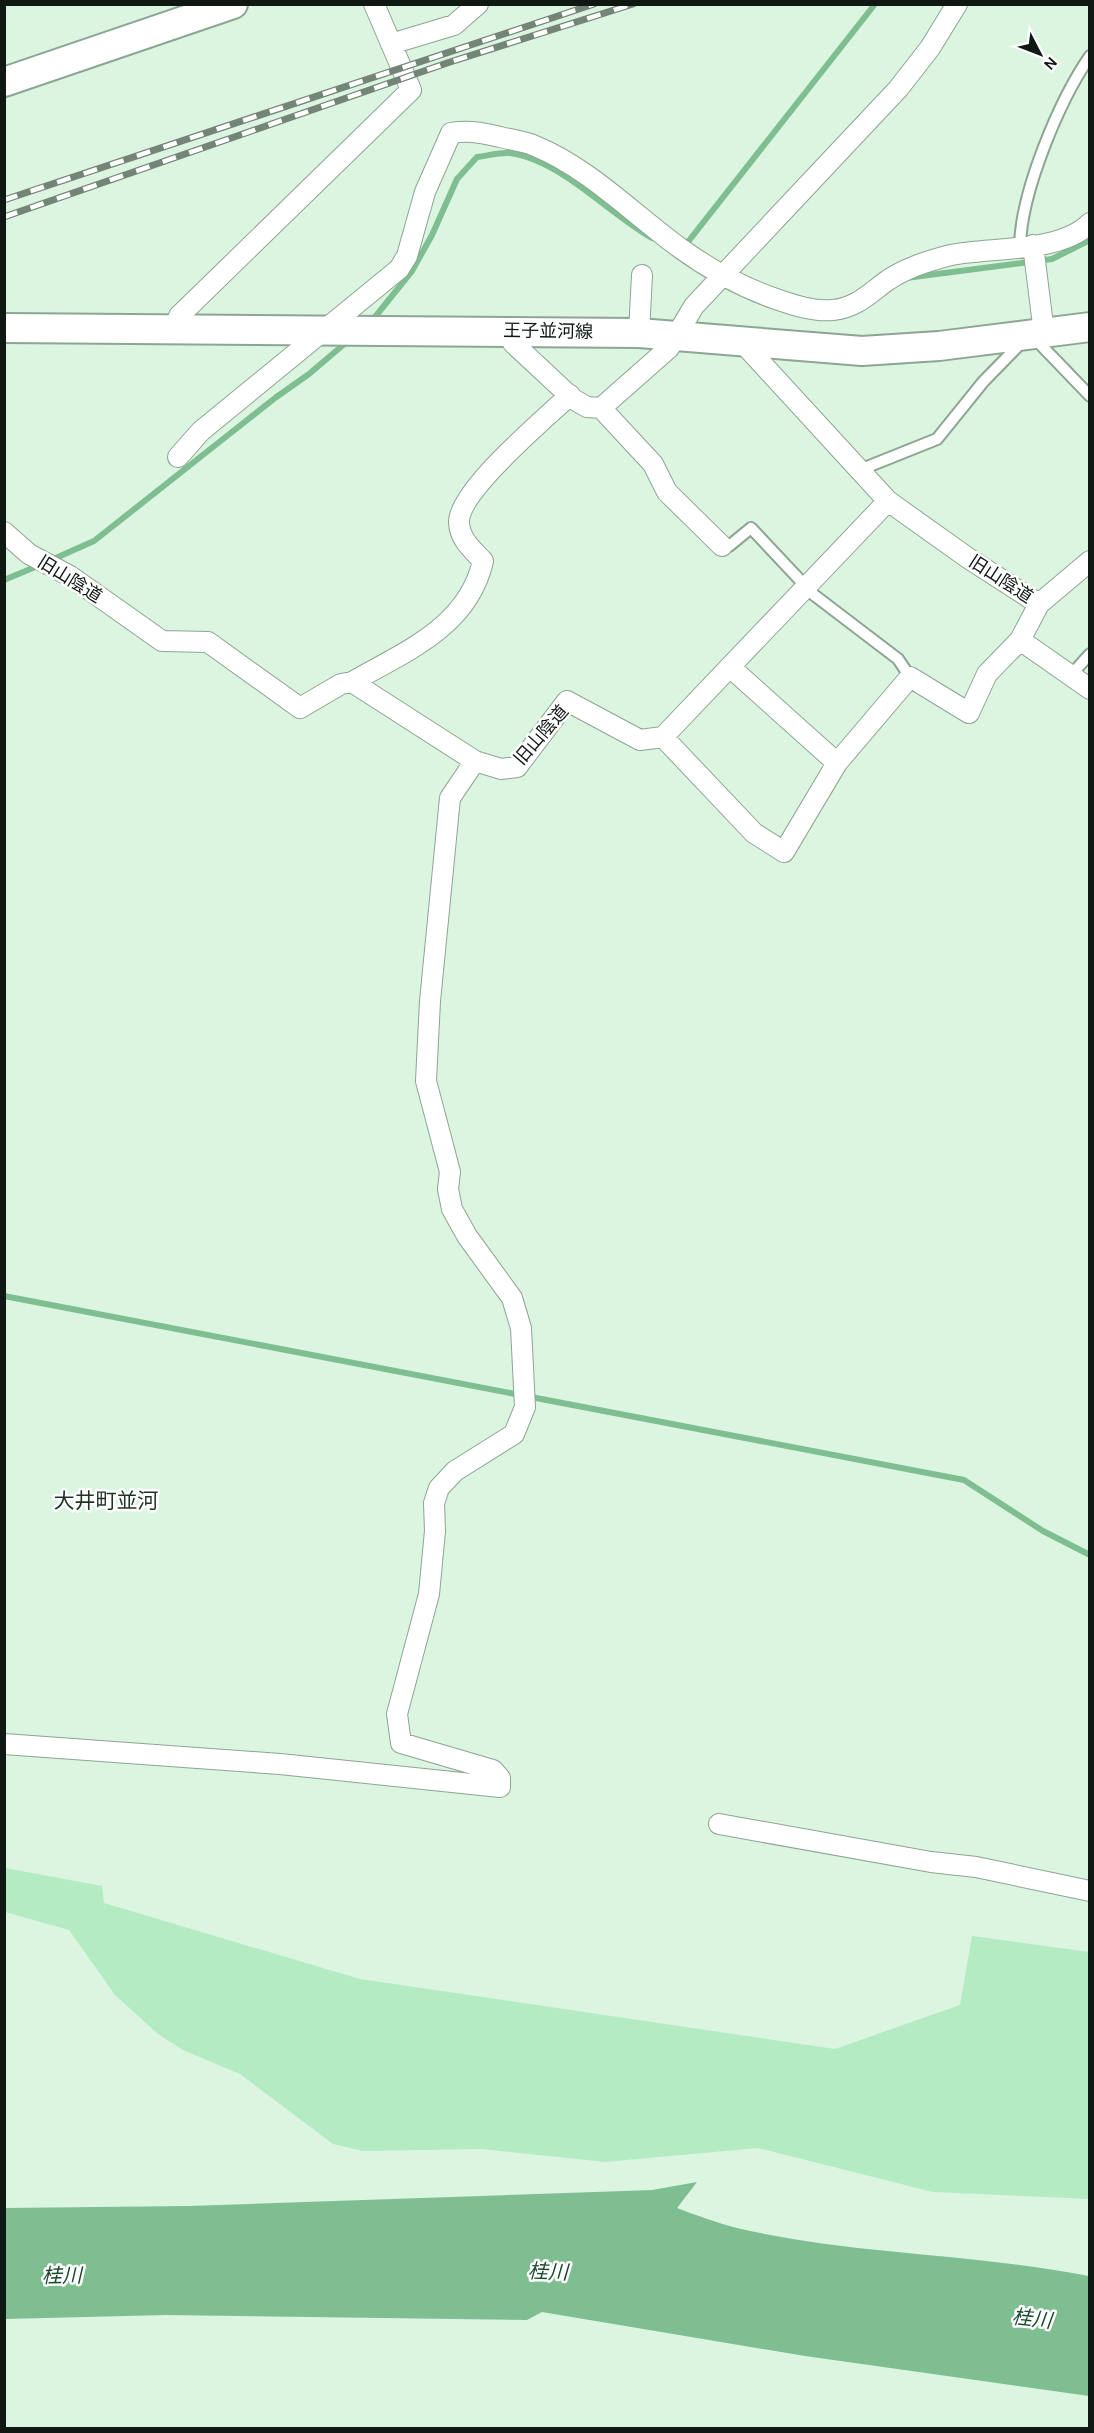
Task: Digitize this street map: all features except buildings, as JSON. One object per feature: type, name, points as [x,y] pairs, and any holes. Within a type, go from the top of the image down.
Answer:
[{"type":"main road","points":[[4,82],[233,4]]},
{"type":"main road","name":"王子並河線","points":[[4,328],[330,328],[639,333],[862,351],[939,346],[1089,327]]},
{"type":"street","points":[[174,328],[179,316],[411,90],[374,4]]},
{"type":"street","points":[[391,44],[454,24],[478,4]]},
{"type":"street","points":[[601,408],[655,363],[676,336],[694,306],[898,89],[930,48],[957,4]]},
{"type":"street","points":[[178,457],[201,431],[330,328],[399,268],[407,256],[425,192],[451,133],[470,130],[534,145],[557,157],[617,198],[679,248],[723,275],[750,290],[800,307],[832,310],[855,305],[889,279],[921,262],[972,251],[1058,242],[1083,230],[1089,223]]},
{"type":"street","points":[[1027,245],[1036,334]]},
{"type":"street","points":[[639,333],[642,274]]},
{"type":"street","points":[[507,330],[513,343],[570,395],[587,407],[601,408],[653,464],[667,492],[722,546]]},
{"type":"street","name":"旧山陰道","points":[[742,342],[827,437],[862,469],[888,501],[968,558],[1039,604],[1020,640],[987,674],[969,714],[910,677]]},
{"type":"street","points":[[352,682],[439,632],[460,612],[478,582],[483,561],[462,539],[459,521],[467,501],[483,478],[570,395]]},
{"type":"street","points":[[888,501],[663,737],[754,832],[784,852],[837,763],[910,677]]},
{"type":"street","name":"旧山陰道","points":[[4,532],[29,554],[70,576],[162,641],[208,642],[300,708],[341,684],[352,682],[475,761],[501,769],[517,767],[567,701],[640,740],[663,737]]},
{"type":"street","points":[[1039,604],[1089,561]]},
{"type":"street","points":[[1020,640],[1089,689]]},
{"type":"street","points":[[730,668],[837,763]]},
{"type":"street","points":[[4,1744],[280,1764],[500,1787],[500,1778],[493,1770],[401,1743],[397,1714],[429,1593],[435,1531],[434,1503],[439,1488],[455,1471],[514,1434],[525,1407],[521,1328],[512,1298],[467,1236],[452,1209],[448,1189],[450,1172],[426,1080],[430,1001],[450,798],[475,761]]},
{"type":"street","points":[[719,1824],[931,1862],[976,1867],[1089,1891]]},
{"type":"lane","points":[[1027,245],[1020,228],[1045,143],[1076,77],[1089,56]]},
{"type":"lane","points":[[862,469],[938,439],[983,382],[1036,334],[1040,343],[1089,396]]},
{"type":"lane","points":[[722,546],[729,546],[752,528],[814,595],[898,659],[910,677]]},
{"type":"lane","points":[[1070,676],[1089,654]]},
{"type":"shaded area","points":[[5,1868],[102,1886],[104,1903],[360,1979],[835,2049],[960,2005],[972,1936],[1089,1952],[1089,2199],[933,2192],[758,2148],[605,2162],[482,2149],[363,2151],[333,2144],[240,2074],[183,2050],[158,2034],[115,1995],[69,1930],[5,1912]]},
{"type":"water","name":"桂川","points":[[697,2182],[677,2208],[737,2228],[825,2244],[1045,2268],[1089,2276],[1089,2396],[805,2356],[542,2312],[527,2320],[166,2315],[5,2319],[5,2208],[189,2206],[652,2190]]},
{"type":"waterway","points":[[684,247],[875,4]]},
{"type":"waterway","points":[[371,322],[412,271],[432,235],[457,179],[477,157],[509,153],[528,157],[547,165],[652,238]]},
{"type":"waterway","points":[[906,278],[1052,259],[1090,240]]},
{"type":"waterway","points":[[49,561],[94,541],[275,398],[309,374],[349,340]]},
{"type":"waterway","points":[[4,580],[40,565]]},
{"type":"waterway","points":[[4,1296],[964,1480],[1043,1531],[1090,1555]]},
{"type":"railway","points":[[4,200],[594,4]]},
{"type":"railway","points":[[4,217],[447,63],[633,4]]},
{"type":"district","name":"大井町並河","points":[[106,1501]]}]
